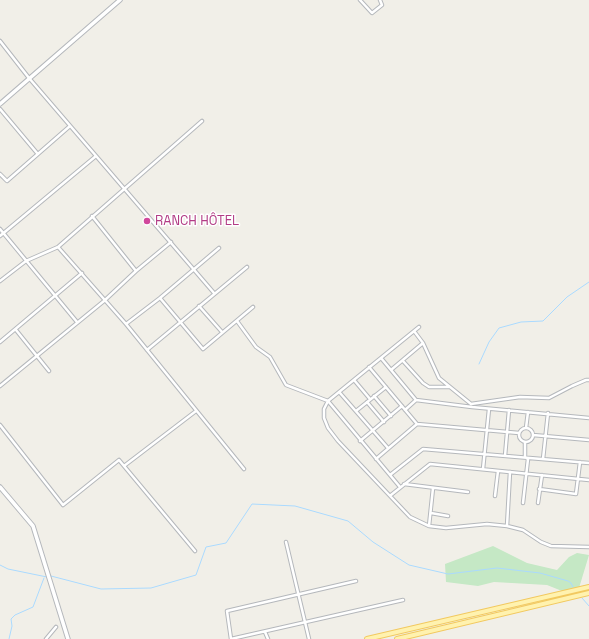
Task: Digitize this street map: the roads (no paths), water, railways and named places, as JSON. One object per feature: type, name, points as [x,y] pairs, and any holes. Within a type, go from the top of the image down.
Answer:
[{"type":"main road","points":[[367,639],[589,587]]},
{"type":"main road","points":[[398,639],[589,593]]},
{"type":"street","points":[[0,104],[120,0]]},
{"type":"street","points":[[360,0],[372,14],[382,5],[380,0]]},
{"type":"street","points":[[0,41],[29,78],[214,294]]},
{"type":"street","points":[[0,108],[37,153]]},
{"type":"street","points":[[0,281],[26,261],[58,247],[202,121]]},
{"type":"street","points":[[0,174],[7,181],[37,153],[70,126]]},
{"type":"street","points":[[0,236],[96,156]]},
{"type":"street","points":[[92,216],[136,271]]},
{"type":"street","points":[[0,230],[77,322]]},
{"type":"street","points":[[0,386],[104,301],[136,271],[171,242]]},
{"type":"street","points":[[58,247],[82,273],[104,301],[126,324],[244,469]]},
{"type":"street","points":[[126,324],[160,298],[219,248]]},
{"type":"street","points":[[147,350],[247,267]]},
{"type":"street","points":[[1,340],[82,273]]},
{"type":"street","points":[[160,298],[202,350],[253,307]]},
{"type":"street","points":[[199,306],[222,332]]},
{"type":"street","points":[[237,321],[256,347],[270,357],[286,385],[328,401],[400,487]]},
{"type":"street","points":[[419,327],[369,367],[340,393],[328,401],[324,409],[324,418],[328,428],[338,441],[391,495],[410,517],[429,526],[446,528],[487,524],[507,526],[523,530],[541,542],[551,546],[589,547]]},
{"type":"street","points":[[16,329],[49,371]]},
{"type":"street","points":[[414,331],[423,343],[439,378],[471,406]]},
{"type":"street","points":[[391,370],[423,343]]},
{"type":"street","points":[[381,358],[416,400],[489,409],[548,413],[589,418]]},
{"type":"street","points":[[403,361],[423,383],[429,387],[450,387]]},
{"type":"street","points":[[369,367],[417,424],[507,433],[518,433],[521,429],[526,428],[531,430],[533,434],[589,440]]},
{"type":"street","points":[[354,380],[370,399]]},
{"type":"street","points":[[471,406],[520,397],[549,398],[572,386],[589,380]]},
{"type":"street","points":[[356,411],[386,387]]},
{"type":"street","points":[[340,393],[388,448]]},
{"type":"street","points":[[374,396],[390,416]]},
{"type":"street","points":[[405,410],[416,400]]},
{"type":"street","points":[[367,402],[384,422]]},
{"type":"street","points":[[360,441],[402,406]]},
{"type":"street","points":[[483,469],[489,409]]},
{"type":"street","points":[[505,456],[509,410]]},
{"type":"street","points":[[124,466],[196,411]]},
{"type":"street","points":[[526,428],[528,412]]},
{"type":"street","points":[[543,459],[548,413]]},
{"type":"street","points":[[376,459],[417,424]]},
{"type":"street","points":[[0,425],[63,505],[119,460],[195,552]]},
{"type":"street","points":[[518,433],[520,439],[525,442]]},
{"type":"street","points":[[525,442],[531,440],[533,434]]},
{"type":"street","points":[[524,457],[525,442]]},
{"type":"street","points":[[390,475],[423,449],[589,463]]},
{"type":"street","points":[[523,503],[528,459],[524,457]]},
{"type":"street","points":[[539,489],[576,494],[580,462]]},
{"type":"street","points":[[391,495],[430,464],[589,480]]},
{"type":"street","points":[[495,496],[498,471]]},
{"type":"street","points":[[507,526],[510,472]]},
{"type":"street","points":[[538,503],[542,475]]},
{"type":"street","points":[[404,484],[468,492]]},
{"type":"street","points":[[0,488],[33,526],[68,639]]},
{"type":"street","points":[[429,526],[433,488]]},
{"type":"street","points":[[431,513],[448,516]]},
{"type":"street","points":[[286,542],[309,639]]},
{"type":"street","points":[[356,581],[227,610],[231,639],[403,600]]},
{"type":"street","points":[[46,639],[56,627]]},
{"type":"street","points":[[265,632],[268,639]]},
{"type":"waterway","points":[[479,364],[489,342],[499,328],[521,322],[543,321],[567,297],[589,282]]},
{"type":"waterway","points":[[51,576],[101,589],[151,588],[196,575],[206,547],[226,543],[252,504],[295,506],[348,521],[373,542],[409,565],[448,574],[497,568],[540,573],[568,581],[573,587]]},
{"type":"waterway","points":[[0,565],[8,569],[47,577]]},
{"type":"waterway","points":[[9,639],[12,626],[11,619],[15,615],[33,607],[44,578]]},
{"type":"waterway","points":[[582,598],[589,606]]},
{"type":"place","name":"RANCH HÔTEL","points":[[147,221]]}]
